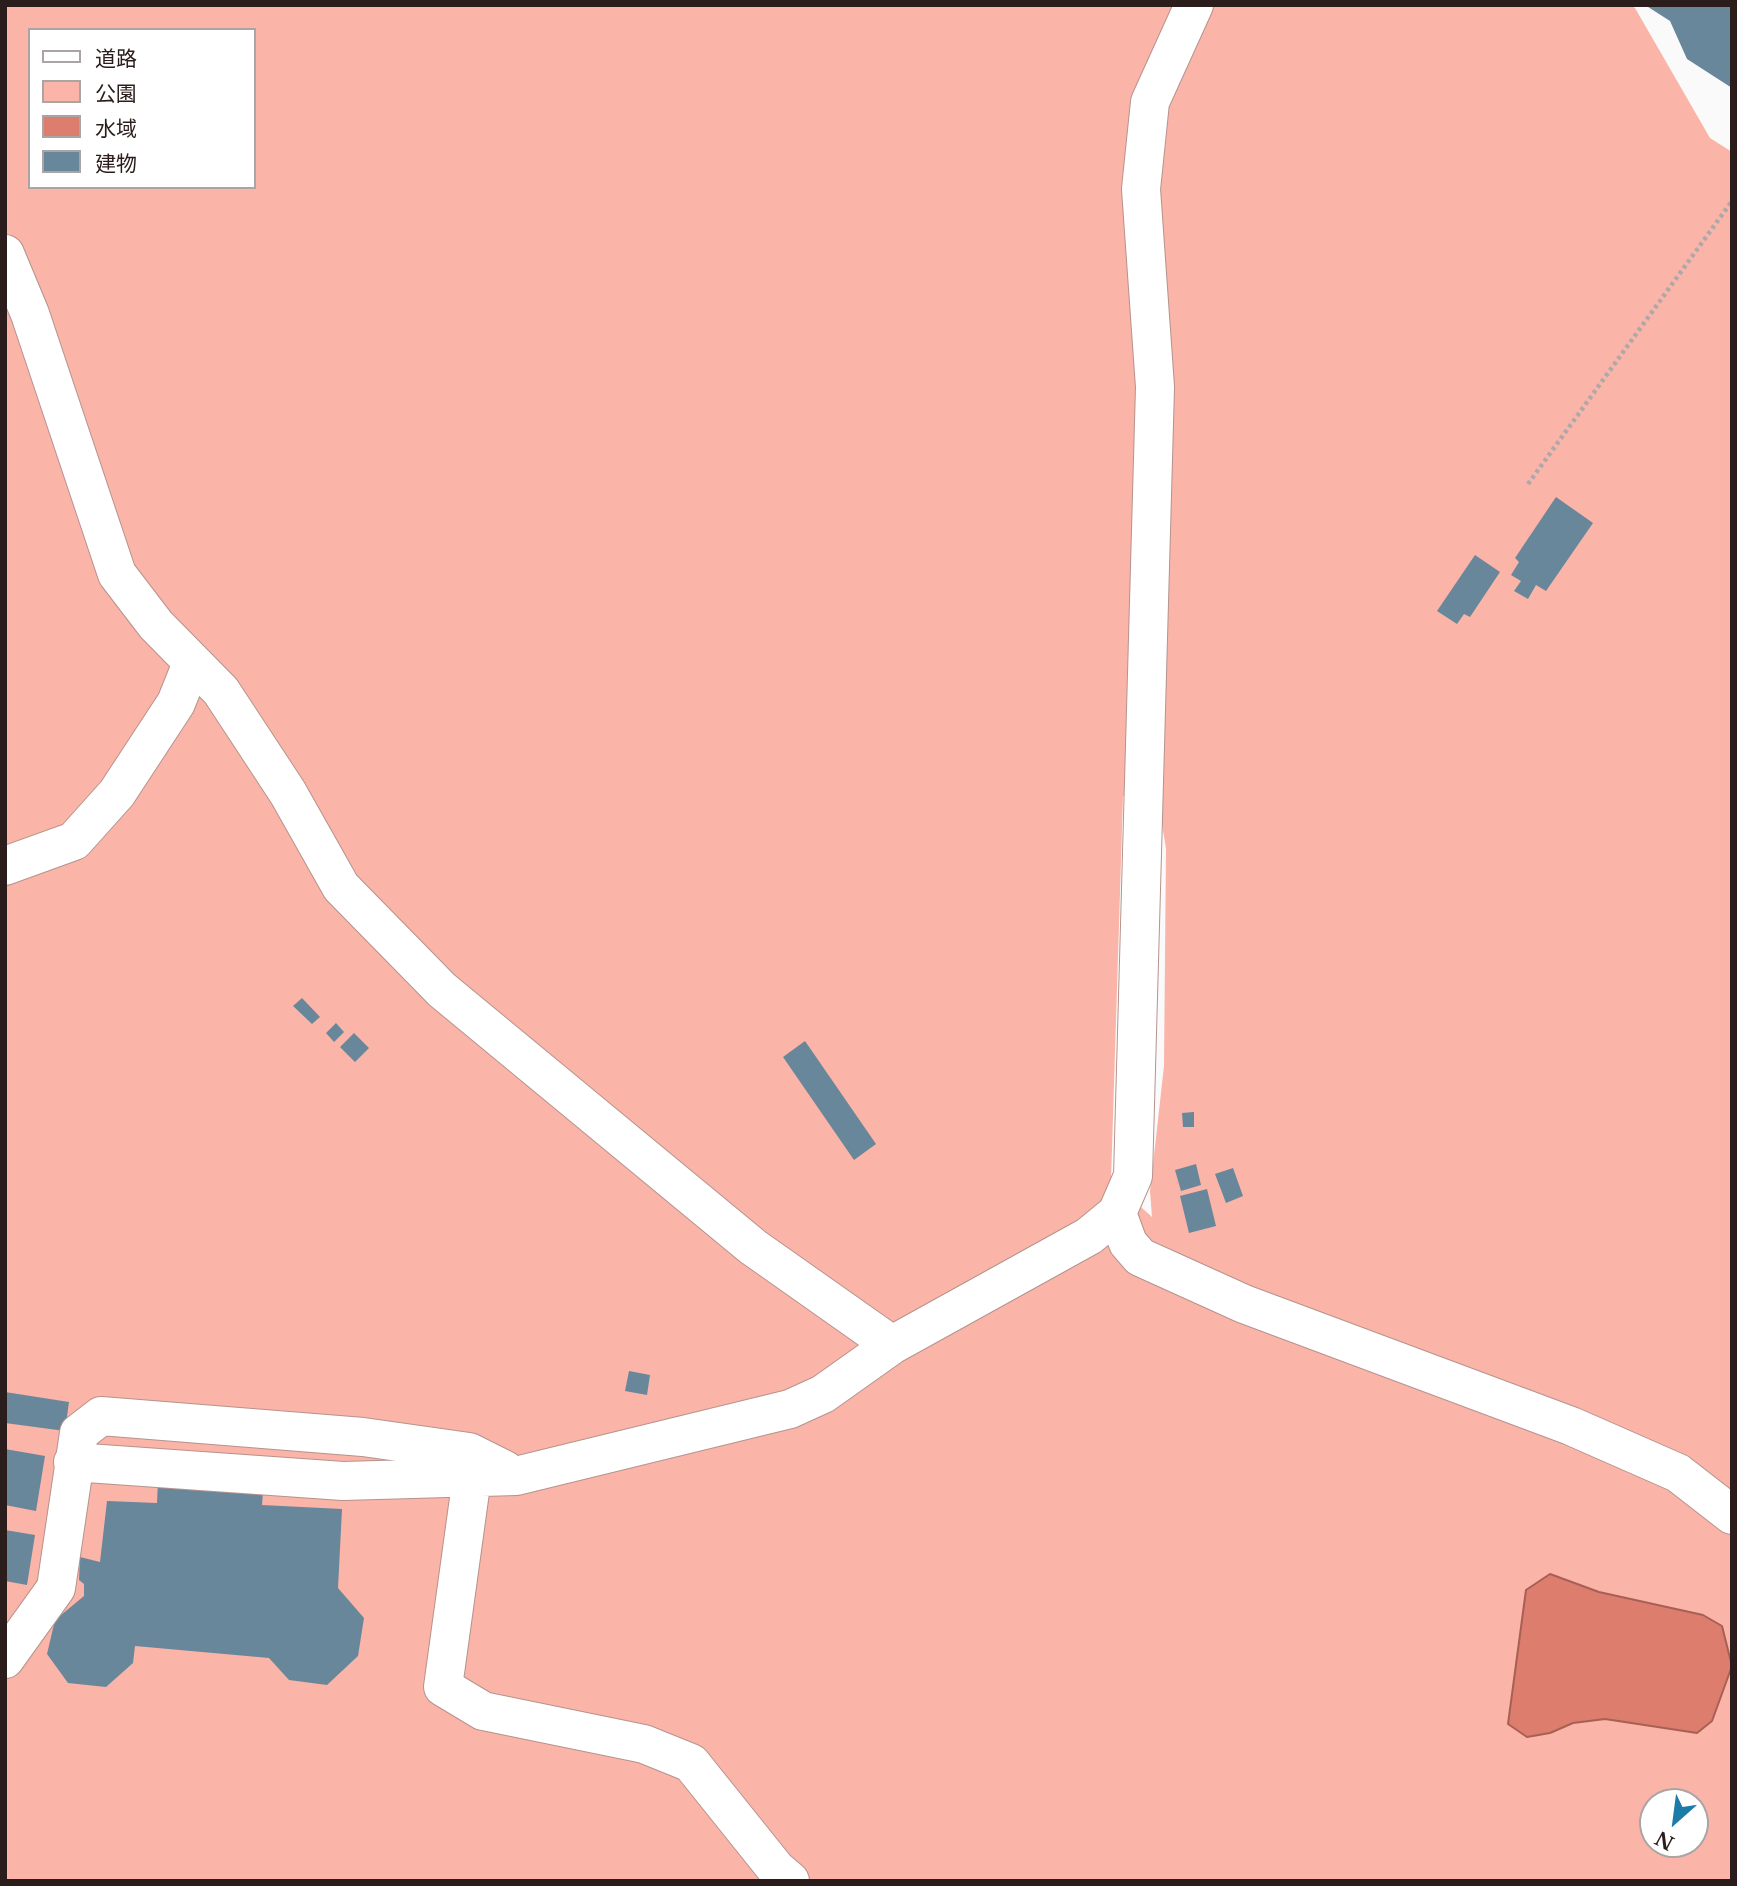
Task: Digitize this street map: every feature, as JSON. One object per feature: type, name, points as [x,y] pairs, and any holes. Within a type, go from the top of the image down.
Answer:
[{"type":"street","points":[[72,1462],[343,1481],[516,1476],[790,1409],[823,1394],[892,1345],[1089,1236],[1117,1213],[1133,1176],[1155,387],[1141,189],[1150,102],[1194,5]]},
{"type":"street","points":[[5,254],[30,314],[117,574],[156,625],[221,691],[288,793],[341,887],[442,990],[753,1247],[892,1345]]},
{"type":"street","points":[[5,866],[74,841],[117,793],[162,726],[176,703],[192,663]]},
{"type":"street","points":[[1117,1213],[1128,1243],[1140,1257],[1244,1304],[1571,1426],[1678,1473],[1732,1515]]},
{"type":"street","points":[[5,1659],[56,1588],[72,1462],[79,1433],[101,1416],[363,1437],[456,1450],[469,1452],[516,1476]]},
{"type":"street","points":[[472,1477],[443,1687],[483,1711],[645,1744],[691,1763],[776,1869],[790,1881]]},
{"type":"path","points":[[1528,484],[1732,201]]},
{"type":"green space","points":[[5,5],[1631,5],[1710,138],[1732,152],[1732,1881],[5,1881]],"holes":[[[1123,796],[1160,811],[1166,849],[1164,1066],[1150,1191],[1152,1217],[1111,1180]]]},
{"type":"water","points":[[1550,1574],[1599,1592],[1703,1615],[1722,1626],[1732,1666],[1712,1721],[1697,1733],[1605,1719],[1573,1723],[1550,1733],[1527,1737],[1508,1724],[1526,1590]]},
{"type":"building","points":[[1645,5],[1732,5],[1732,88],[1687,59],[1670,21]]},
{"type":"building","points":[[1556,497],[1593,523],[1546,591],[1536,585],[1528,599],[1514,591],[1521,581],[1511,575],[1519,562],[1515,558]]},
{"type":"building","points":[[1475,555],[1500,572],[1470,617],[1464,614],[1457,624],[1437,611]]},
{"type":"building","points":[[302,998],[320,1017],[312,1024],[293,1006]]},
{"type":"building","points":[[336,1023],[344,1032],[334,1042],[326,1033]]},
{"type":"building","points":[[354,1033],[369,1048],[355,1062],[340,1047]]},
{"type":"building","points":[[805,1041],[876,1144],[854,1160],[783,1057]]},
{"type":"building","points":[[1194,1112],[1194,1127],[1183,1127],[1182,1113]]},
{"type":"building","points":[[1196,1164],[1201,1185],[1181,1191],[1175,1170]]},
{"type":"building","points":[[1233,1168],[1243,1196],[1226,1203],[1215,1174]]},
{"type":"building","points":[[1207,1189],[1216,1226],[1189,1233],[1180,1196]]},
{"type":"building","points":[[629,1371],[650,1375],[647,1395],[625,1391]]},
{"type":"building","points":[[5,1392],[69,1402],[65,1431],[5,1423]]},
{"type":"building","points":[[5,1449],[45,1456],[36,1511],[5,1505]]},
{"type":"building","points":[[159,1459],[265,1465],[262,1505],[342,1509],[338,1588],[364,1618],[358,1656],[327,1685],[289,1680],[269,1658],[135,1646],[133,1663],[106,1687],[68,1683],[47,1654],[55,1620],[84,1596],[84,1584],[79,1580],[80,1557],[100,1562],[107,1501],[157,1503]]},
{"type":"building","points":[[5,1530],[35,1535],[27,1585],[5,1581]]}]
